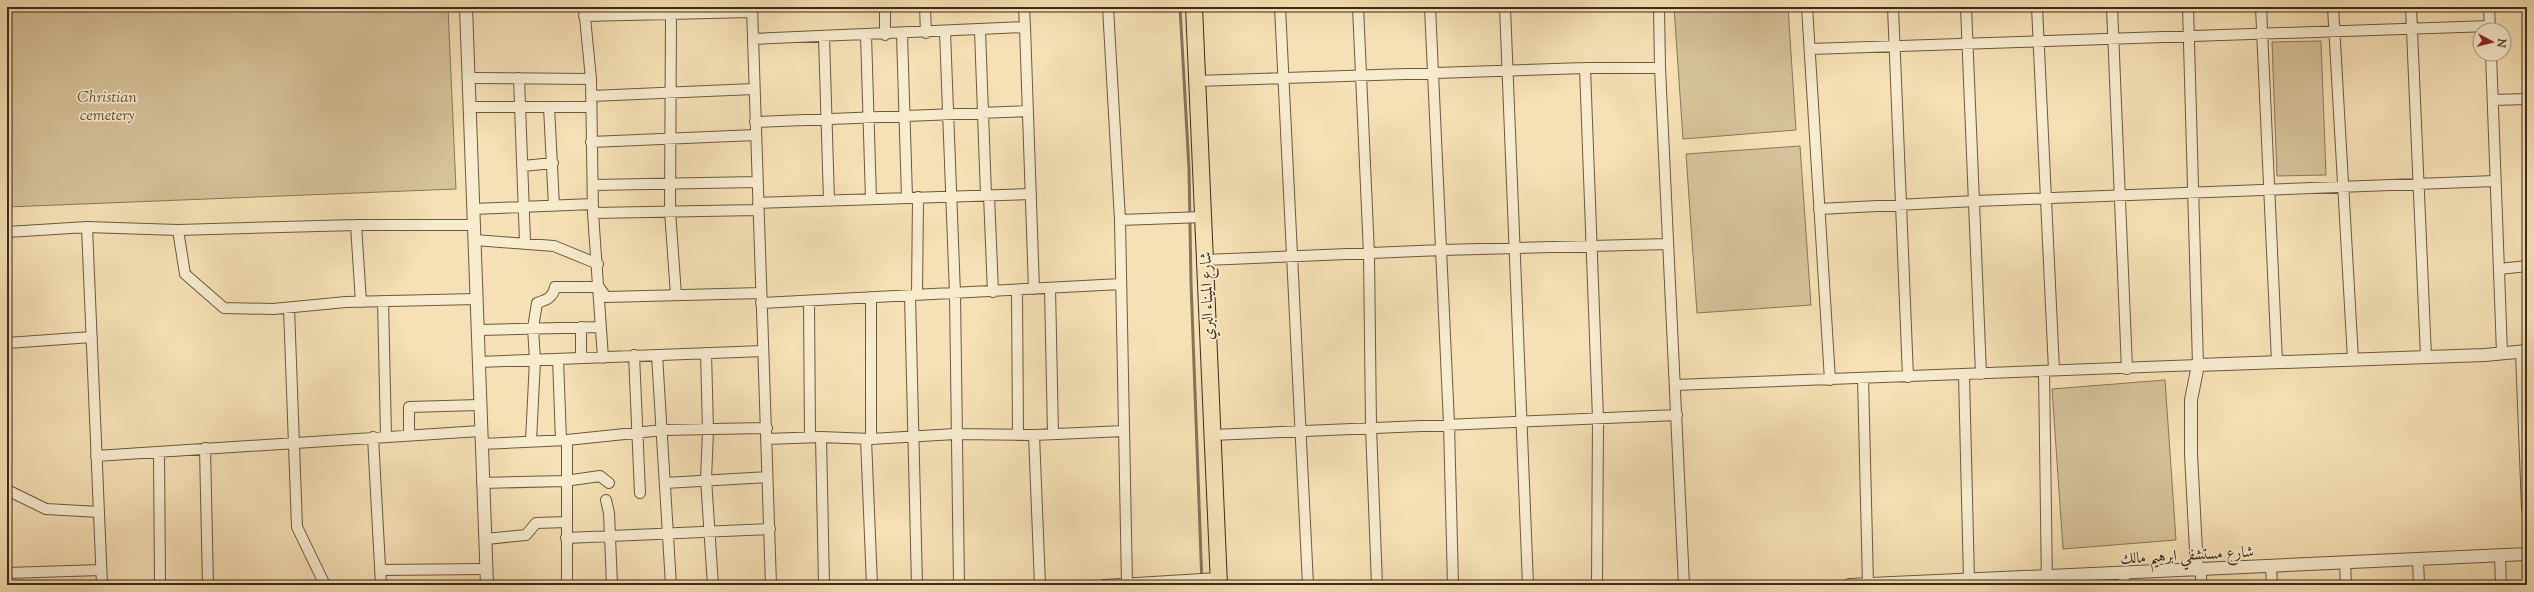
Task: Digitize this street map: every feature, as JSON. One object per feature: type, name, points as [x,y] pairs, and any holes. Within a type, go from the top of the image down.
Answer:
[{"type":"highway","name":"شارع الميناء البري","points":[[1194,7],[1218,581]]},
{"type":"street","points":[[466,7],[479,330],[480,431],[487,585]]},
{"type":"street","points":[[885,7],[885,35]]},
{"type":"street","points":[[925,7],[926,33]]},
{"type":"street","points":[[1024,7],[1034,289]]},
{"type":"street","points":[[1108,7],[1120,220],[1127,584]]},
{"type":"street","points":[[1280,7],[1285,79],[1308,585]]},
{"type":"street","points":[[1358,7],[1369,254],[1371,427],[1377,585]]},
{"type":"street","points":[[1430,7],[1449,424],[1453,585]]},
{"type":"street","points":[[1505,7],[1528,585]]},
{"type":"street","points":[[1659,7],[1660,68],[1684,585]]},
{"type":"street","points":[[1807,7],[1830,380]]},
{"type":"street","points":[[1893,7],[1908,377]]},
{"type":"street","points":[[1966,7],[1969,44],[1981,374]]},
{"type":"street","points":[[2036,7],[2046,199],[2049,371],[2046,581]]},
{"type":"street","points":[[2112,7],[2127,368]]},
{"type":"street","points":[[2188,7],[2198,365],[2194,376],[2191,400],[2191,454],[2201,585]]},
{"type":"street","points":[[2261,7],[2261,34],[2277,362]]},
{"type":"street","points":[[2333,7],[2333,30],[2344,189],[2353,359]]},
{"type":"street","points":[[2411,7],[2420,185],[2426,357]]},
{"type":"street","points":[[2489,7],[2490,22]]},
{"type":"street","points":[[603,358],[598,264],[593,208],[591,79],[584,11],[671,14],[752,10],[771,585]]},
{"type":"street","points":[[671,14],[669,184],[676,296]]},
{"type":"street","points":[[753,39],[824,38],[1025,28]]},
{"type":"street","points":[[1810,49],[2261,34],[2333,30],[2472,28]]},
{"type":"street","points":[[980,31],[993,292]]},
{"type":"street","points":[[944,32],[955,294],[955,434],[959,585]]},
{"type":"street","points":[[902,34],[907,198]]},
{"type":"street","points":[[866,35],[871,199]]},
{"type":"street","points":[[824,38],[829,201]]},
{"type":"street","points":[[2491,62],[2502,354]]},
{"type":"street","points":[[1197,81],[1585,68],[1660,68]]},
{"type":"street","points":[[1585,68],[1598,418],[1597,585]]},
{"type":"street","points":[[468,78],[591,79]]},
{"type":"street","points":[[519,78],[525,242]]},
{"type":"street","points":[[470,107],[549,107],[670,92],[754,89]]},
{"type":"street","points":[[2493,100],[2527,99]]},
{"type":"street","points":[[549,107],[554,206]]},
{"type":"street","points":[[755,122],[869,119],[1028,111]]},
{"type":"street","points":[[591,142],[756,135]]},
{"type":"street","points":[[523,166],[553,163]]},
{"type":"street","points":[[1819,210],[1975,201],[2269,192],[2495,181]]},
{"type":"street","points":[[593,185],[758,182]]},
{"type":"street","points":[[473,209],[554,206],[670,211],[758,207],[871,199],[1031,194]]},
{"type":"street","points":[[916,585],[913,436],[913,296],[918,197]]},
{"type":"street","points":[[1120,220],[1203,217]]},
{"type":"street","points":[[7,232],[87,227],[178,230],[356,225],[474,225]]},
{"type":"street","points":[[356,225],[361,302]]},
{"type":"street","points":[[87,227],[102,585]]},
{"type":"street","points":[[178,230],[185,274],[224,308],[289,308],[361,302],[477,299]]},
{"type":"street","points":[[475,240],[525,242],[554,246],[598,264]]},
{"type":"street","points":[[1205,260],[1442,250],[1668,244]]},
{"type":"street","points":[[2499,269],[2527,266]]},
{"type":"street","points":[[599,287],[606,297],[676,296],[809,301],[1121,284]]},
{"type":"street","points":[[531,441],[535,360],[533,328],[537,303],[549,299],[554,293],[555,287],[599,287]]},
{"type":"street","points":[[1050,288],[1053,434]]},
{"type":"street","points":[[1017,290],[1018,435]]},
{"type":"street","points":[[871,297],[868,439],[872,585]]},
{"type":"street","points":[[383,301],[386,436]]},
{"type":"street","points":[[809,301],[810,437]]},
{"type":"street","points":[[289,308],[297,527],[325,585]]},
{"type":"street","points":[[581,327],[582,358]]},
{"type":"street","points":[[479,330],[601,327]]},
{"type":"street","points":[[7,343],[92,337]]},
{"type":"street","points":[[479,362],[763,351]]},
{"type":"street","points":[[1675,385],[1964,375],[2524,352],[2527,508]]},
{"type":"street","points":[[706,353],[708,431],[706,480],[713,585]]},
{"type":"street","points":[[634,355],[640,493]]},
{"type":"street","points":[[657,355],[663,430],[671,585]]},
{"type":"street","points":[[558,359],[564,440],[567,522],[567,585]]},
{"type":"street","points":[[1964,375],[1968,580]]},
{"type":"street","points":[[1863,378],[1868,584]]},
{"type":"street","points":[[409,435],[409,407],[480,405]]},
{"type":"street","points":[[1212,435],[1676,415]]},
{"type":"street","points":[[481,444],[564,440],[663,430],[708,431],[767,428]]},
{"type":"street","points":[[96,456],[480,431]]},
{"type":"street","points":[[767,439],[821,437],[868,439],[955,434],[1034,435],[1124,431]]},
{"type":"street","points":[[1034,435],[1040,585]]},
{"type":"street","points":[[373,437],[381,585]]},
{"type":"street","points":[[821,437],[824,585]]},
{"type":"street","points":[[205,448],[208,585]]},
{"type":"street","points":[[159,452],[160,585]]},
{"type":"street","points":[[482,483],[565,481],[600,476],[609,483]]},
{"type":"street","points":[[665,483],[767,477]]},
{"type":"street","points":[[7,490],[46,509],[99,512]]},
{"type":"street","points":[[606,500],[609,513],[612,585]]},
{"type":"street","points":[[486,539],[526,535],[536,522],[567,522]]},
{"type":"street","points":[[566,538],[770,529]]},
{"type":"street","name":"شارع مستشفي ابرهيم مالك","points":[[1849,585],[1968,580],[2046,581],[2124,573],[2527,554]]},
{"type":"street","points":[[2500,556],[2501,585]]},
{"type":"street","points":[[2418,560],[2419,585]]},
{"type":"street","points":[[2345,563],[2346,585]]},
{"type":"street","points":[[2271,566],[2272,585]]},
{"type":"street","points":[[381,570],[486,569]]},
{"type":"street","points":[[7,573],[101,570]]},
{"type":"street","points":[[2124,573],[2124,585]]},
{"type":"street","points":[[1104,585],[1218,581]]},
{"type":"green space","name":"Christian cemetery","points":[[7,7],[448,7],[456,189],[7,207]]},
{"type":"green space","points":[[1674,7],[1788,7],[1796,130],[1683,139]]},
{"type":"green space","points":[[2321,41],[2326,175],[2277,176],[2272,42]]},
{"type":"green space","points":[[1800,146],[1811,305],[1697,313],[1686,154]]},
{"type":"green space","points":[[2165,380],[2176,540],[2063,549],[2052,389]]},
{"type":"waterway","points":[[1180,7],[1189,169],[1191,282],[1202,585]]}]
